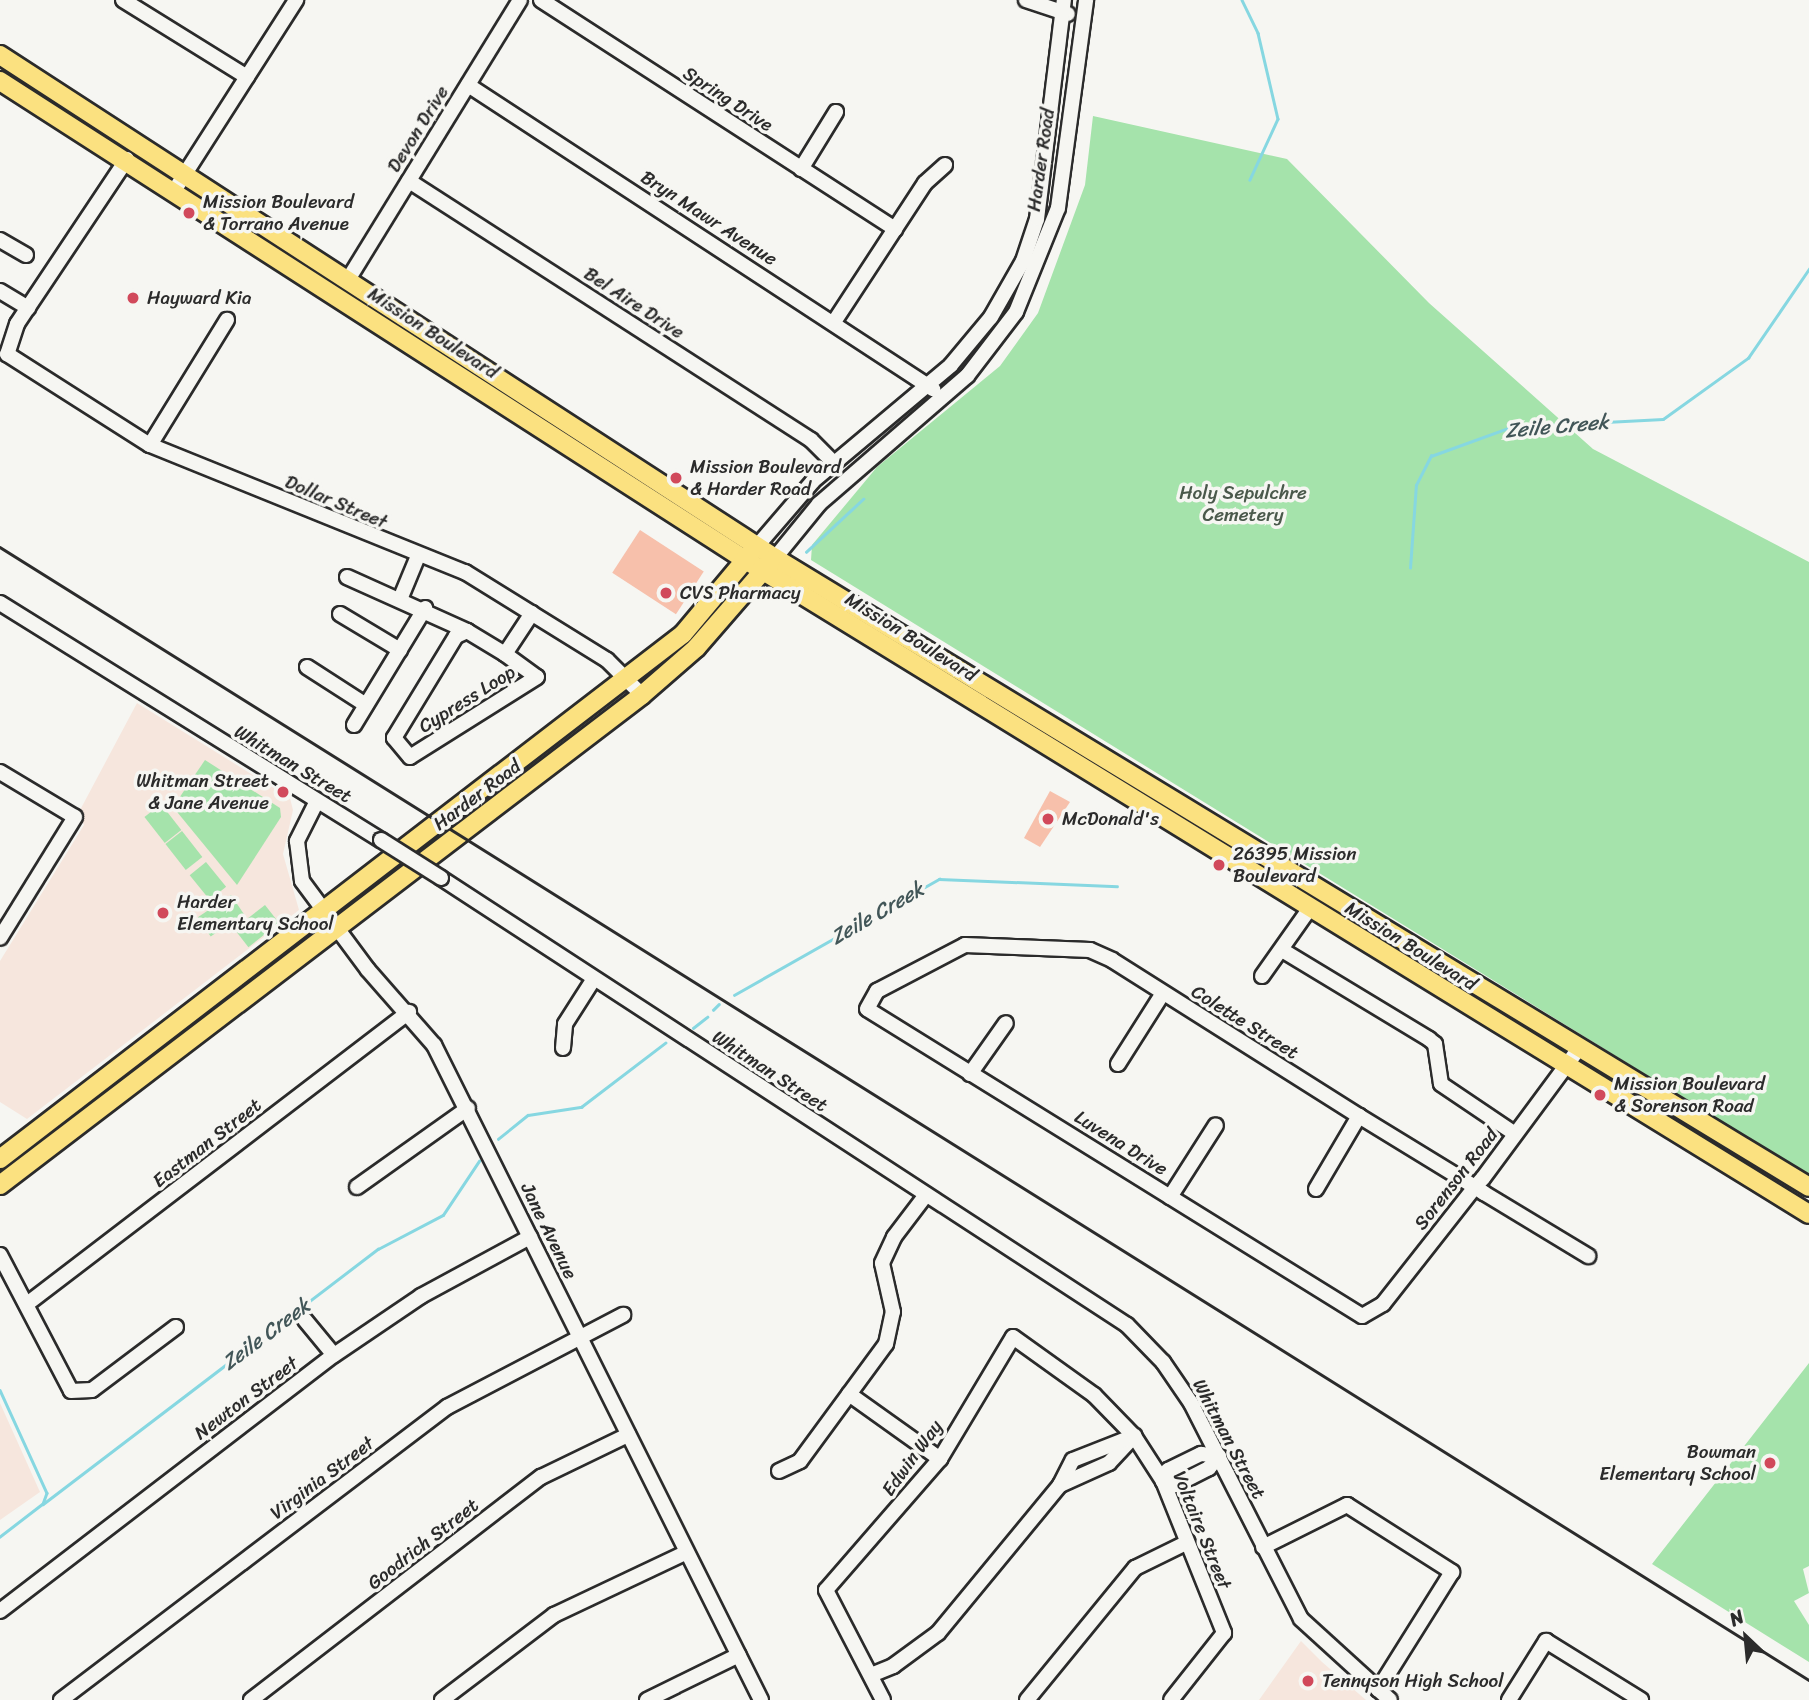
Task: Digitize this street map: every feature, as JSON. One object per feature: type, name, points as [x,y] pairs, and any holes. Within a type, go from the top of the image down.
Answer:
[{"type":"main road","name":"Mission Boulevard","points":[[0,55],[186,172],[758,545],[769,564],[1043,743],[1809,1214]]},
{"type":"main road","name":"Mission Boulevard","points":[[0,81],[127,159],[744,559],[769,564],[1111,764],[1809,1187]]},
{"type":"main road","name":"Harder Road","points":[[0,1159],[683,634],[758,545]]},
{"type":"main road","name":"Harder Road","points":[[0,1185],[642,695],[696,648],[769,564]]},
{"type":"main road","points":[[1043,743],[1054,741],[1087,761],[1111,764]]},
{"type":"street","points":[[124,0],[247,77]]},
{"type":"street","points":[[174,191],[296,0]]},
{"type":"street","name":"Devon Drive","points":[[349,278],[520,0]]},
{"type":"street","name":"Spring Drive","points":[[541,0],[895,229]]},
{"type":"street","points":[[1026,0],[1062,5],[1081,19]]},
{"type":"street","name":"Harder Road","points":[[769,564],[819,504],[943,398],[1002,335],[1050,235],[1063,177],[1081,19],[1086,0]]},
{"type":"street","name":"Harder Road","points":[[758,545],[834,463],[927,384],[974,339],[1023,261],[1037,219],[1062,5]]},
{"type":"street","name":"Bryn Mawr Avenue","points":[[468,85],[927,384]]},
{"type":"street","points":[[801,169],[836,112]]},
{"type":"street","points":[[0,291],[28,308],[127,159]]},
{"type":"street","points":[[834,322],[925,183],[945,165]]},
{"type":"street","name":"Bel Aire Drive","points":[[409,181],[811,440],[834,463]]},
{"type":"street","points":[[0,240],[26,256]]},
{"type":"street","name":"Dollar Street","points":[[28,308],[7,354],[150,445],[418,556],[465,572],[607,660],[642,695]]},
{"type":"street","points":[[150,445],[227,320]]},
{"type":"street","points":[[927,384],[943,398]]},
{"type":"street","points":[[401,597],[418,556]]},
{"type":"street","points":[[347,577],[401,597],[467,631]]},
{"type":"street","name":"Whitman Street","points":[[0,603],[441,878],[593,980],[1127,1325],[1177,1381],[1310,1631],[1390,1700]]},
{"type":"street","points":[[354,726],[425,608]]},
{"type":"street","points":[[340,614],[400,650]]},
{"type":"street","name":"Cypress Loop","points":[[505,654],[532,614]]},
{"type":"street","name":"Cypress Loop","points":[[467,631],[505,654],[537,677],[411,757],[394,738],[456,636],[467,631]]},
{"type":"street","points":[[307,667],[366,705]]},
{"type":"street","points":[[0,772],[75,817],[6,914],[0,938]]},
{"type":"street","name":"Jane Avenue","points":[[317,801],[299,833],[295,860],[321,911],[409,1012],[468,1108],[685,1553],[761,1700]]},
{"type":"street","points":[[1262,976],[1310,908]]},
{"type":"street","name":"Colette Street","points":[[867,1009],[877,990],[976,944],[1077,946],[1112,960],[1588,1256]]},
{"type":"street","points":[[1282,950],[1429,1039],[1435,1044],[1441,1084],[1516,1134]]},
{"type":"street","points":[[563,1048],[565,1024],[593,980]]},
{"type":"street","points":[[1118,1064],[1163,993]]},
{"type":"street","name":"Luvena Drive","points":[[867,1009],[1352,1313]]},
{"type":"street","name":"Eastman Street","points":[[27,1304],[409,1012]]},
{"type":"street","points":[[971,1074],[1006,1023]]},
{"type":"street","name":"Sorenson Road","points":[[1352,1313],[1376,1312],[1516,1134],[1580,1047]]},
{"type":"street","points":[[357,1187],[468,1108]]},
{"type":"street","points":[[1316,1189],[1359,1116]]},
{"type":"street","points":[[1170,1197],[1216,1125]]},
{"type":"street","points":[[779,1471],[800,1461],[894,1328],[882,1263],[894,1237],[926,1195]]},
{"type":"street","name":"Newton Street","points":[[0,1611],[334,1355],[421,1296],[530,1237]]},
{"type":"street","points":[[0,1255],[27,1304],[60,1377],[82,1394],[176,1327]]},
{"type":"street","name":"Virginia Street","points":[[61,1700],[447,1407],[623,1315]]},
{"type":"street","points":[[306,1320],[334,1355]]},
{"type":"street","name":"Voltaire Street","points":[[1013,1337],[1066,1370],[1134,1436],[1163,1481],[1184,1544],[1224,1633],[1171,1700]]},
{"type":"street","name":"Edwin Way","points":[[870,1675],[826,1590],[940,1459],[1013,1337]]},
{"type":"street","points":[[849,1394],[940,1459]]},
{"type":"street","name":"Goodrich Street","points":[[251,1700],[541,1476],[628,1435]]},
{"type":"street","points":[[883,1700],[870,1675],[893,1666],[938,1633],[1060,1485],[1073,1460],[1134,1436]]},
{"type":"street","points":[[1163,1481],[1168,1470],[1201,1454],[1219,1456]]},
{"type":"street","points":[[1264,1547],[1347,1504],[1452,1572],[1378,1690]]},
{"type":"street","points":[[1027,1700],[1135,1568],[1165,1549],[1184,1544]]},
{"type":"street","points":[[442,1700],[554,1615],[685,1553]]},
{"type":"street","points":[[1508,1700],[1546,1641],[1641,1700]]},
{"type":"street","points":[[647,1700],[739,1655]]},
{"type":"shaded area","name":"Harder Elementary School","points":[[137,703],[290,798],[293,810],[283,854],[299,910],[27,1119],[0,1102],[0,961],[84,825],[79,812]]},
{"type":"shaded area","points":[[0,1403],[40,1492],[0,1520]]},
{"type":"shaded area","name":"Tennyson High School","points":[[1301,1641],[1322,1662],[1366,1700],[1259,1700]]},
{"type":"green space","name":"Holy Sepulchre Cemetery","points":[[1093,116],[1287,159],[1429,303],[1593,449],[1809,562],[1809,1175],[811,560],[812,545],[877,467],[1000,366],[1038,313],[1085,185]]},
{"type":"green space","points":[[205,760],[280,808],[281,817],[237,885],[173,807]]},
{"type":"green space","points":[[161,804],[181,830],[165,843],[144,817]]},
{"type":"green space","points":[[182,831],[202,857],[186,870],[165,844]]},
{"type":"green space","points":[[206,862],[226,887],[210,900],[190,875]]},
{"type":"green space","points":[[231,895],[244,914],[211,936],[198,917]]},
{"type":"green space","points":[[265,905],[279,923],[248,947],[234,929]]},
{"type":"green space","name":"Bowman Elementary School","points":[[1809,1363],[1809,1566],[1803,1569],[1809,1593],[1794,1601],[1809,1625],[1809,1662],[1652,1564]]},
{"type":"building","name":"CVS Pharmacy","points":[[640,530],[704,571],[676,614],[612,573]]},
{"type":"building","name":"McDonald's","points":[[1050,791],[1070,802],[1040,847],[1024,838]]},
{"type":"waterway","points":[[1242,0],[1258,33],[1278,119],[1250,180]]},
{"type":"waterway","name":"Zeile Creek","points":[[1410,568],[1416,485],[1431,456],[1511,427],[1663,419],[1748,358],[1809,269]]},
{"type":"waterway","points":[[806,552],[863,499]]},
{"type":"waterway","name":"Zeile Creek","points":[[734,995],[939,879],[1117,886]]},
{"type":"waterway","name":"Zeile Creek","points":[[713,1010],[719,1004]]},
{"type":"waterway","name":"Zeile Creek","points":[[693,1028],[707,1017]]},
{"type":"waterway","name":"Zeile Creek","points":[[498,1139],[528,1115],[581,1107],[665,1043]]},
{"type":"waterway","name":"Zeile Creek","points":[[43,1504],[378,1249],[443,1215],[479,1161]]},
{"type":"waterway","name":"Zeile Creek","points":[[0,1390],[47,1493],[43,1504],[0,1537]]},
{"type":"railway","points":[[0,547],[1809,1680]]},
{"type":"place","name":"Mission Boulevard & Torrano Avenue","points":[[189,213]]},
{"type":"place","name":"Hayward Kia","points":[[133,298]]},
{"type":"place","name":"Mission Boulevard & Harder Road","points":[[676,478]]},
{"type":"place","name":"CVS Pharmacy","points":[[666,593]]},
{"type":"place","name":"Whitman Street & Jane Avenue","points":[[283,792]]},
{"type":"place","name":"McDonald's","points":[[1048,819]]},
{"type":"place","name":"26395 Mission Boulevard","points":[[1219,865]]},
{"type":"place","name":"Harder Elementary School","points":[[163,913]]},
{"type":"place","name":"Mission Boulevard & Sorenson Road","points":[[1600,1095]]},
{"type":"place","name":"Bowman Elementary School","points":[[1770,1463]]},
{"type":"place","name":"Tennyson High School","points":[[1308,1681]]}]
